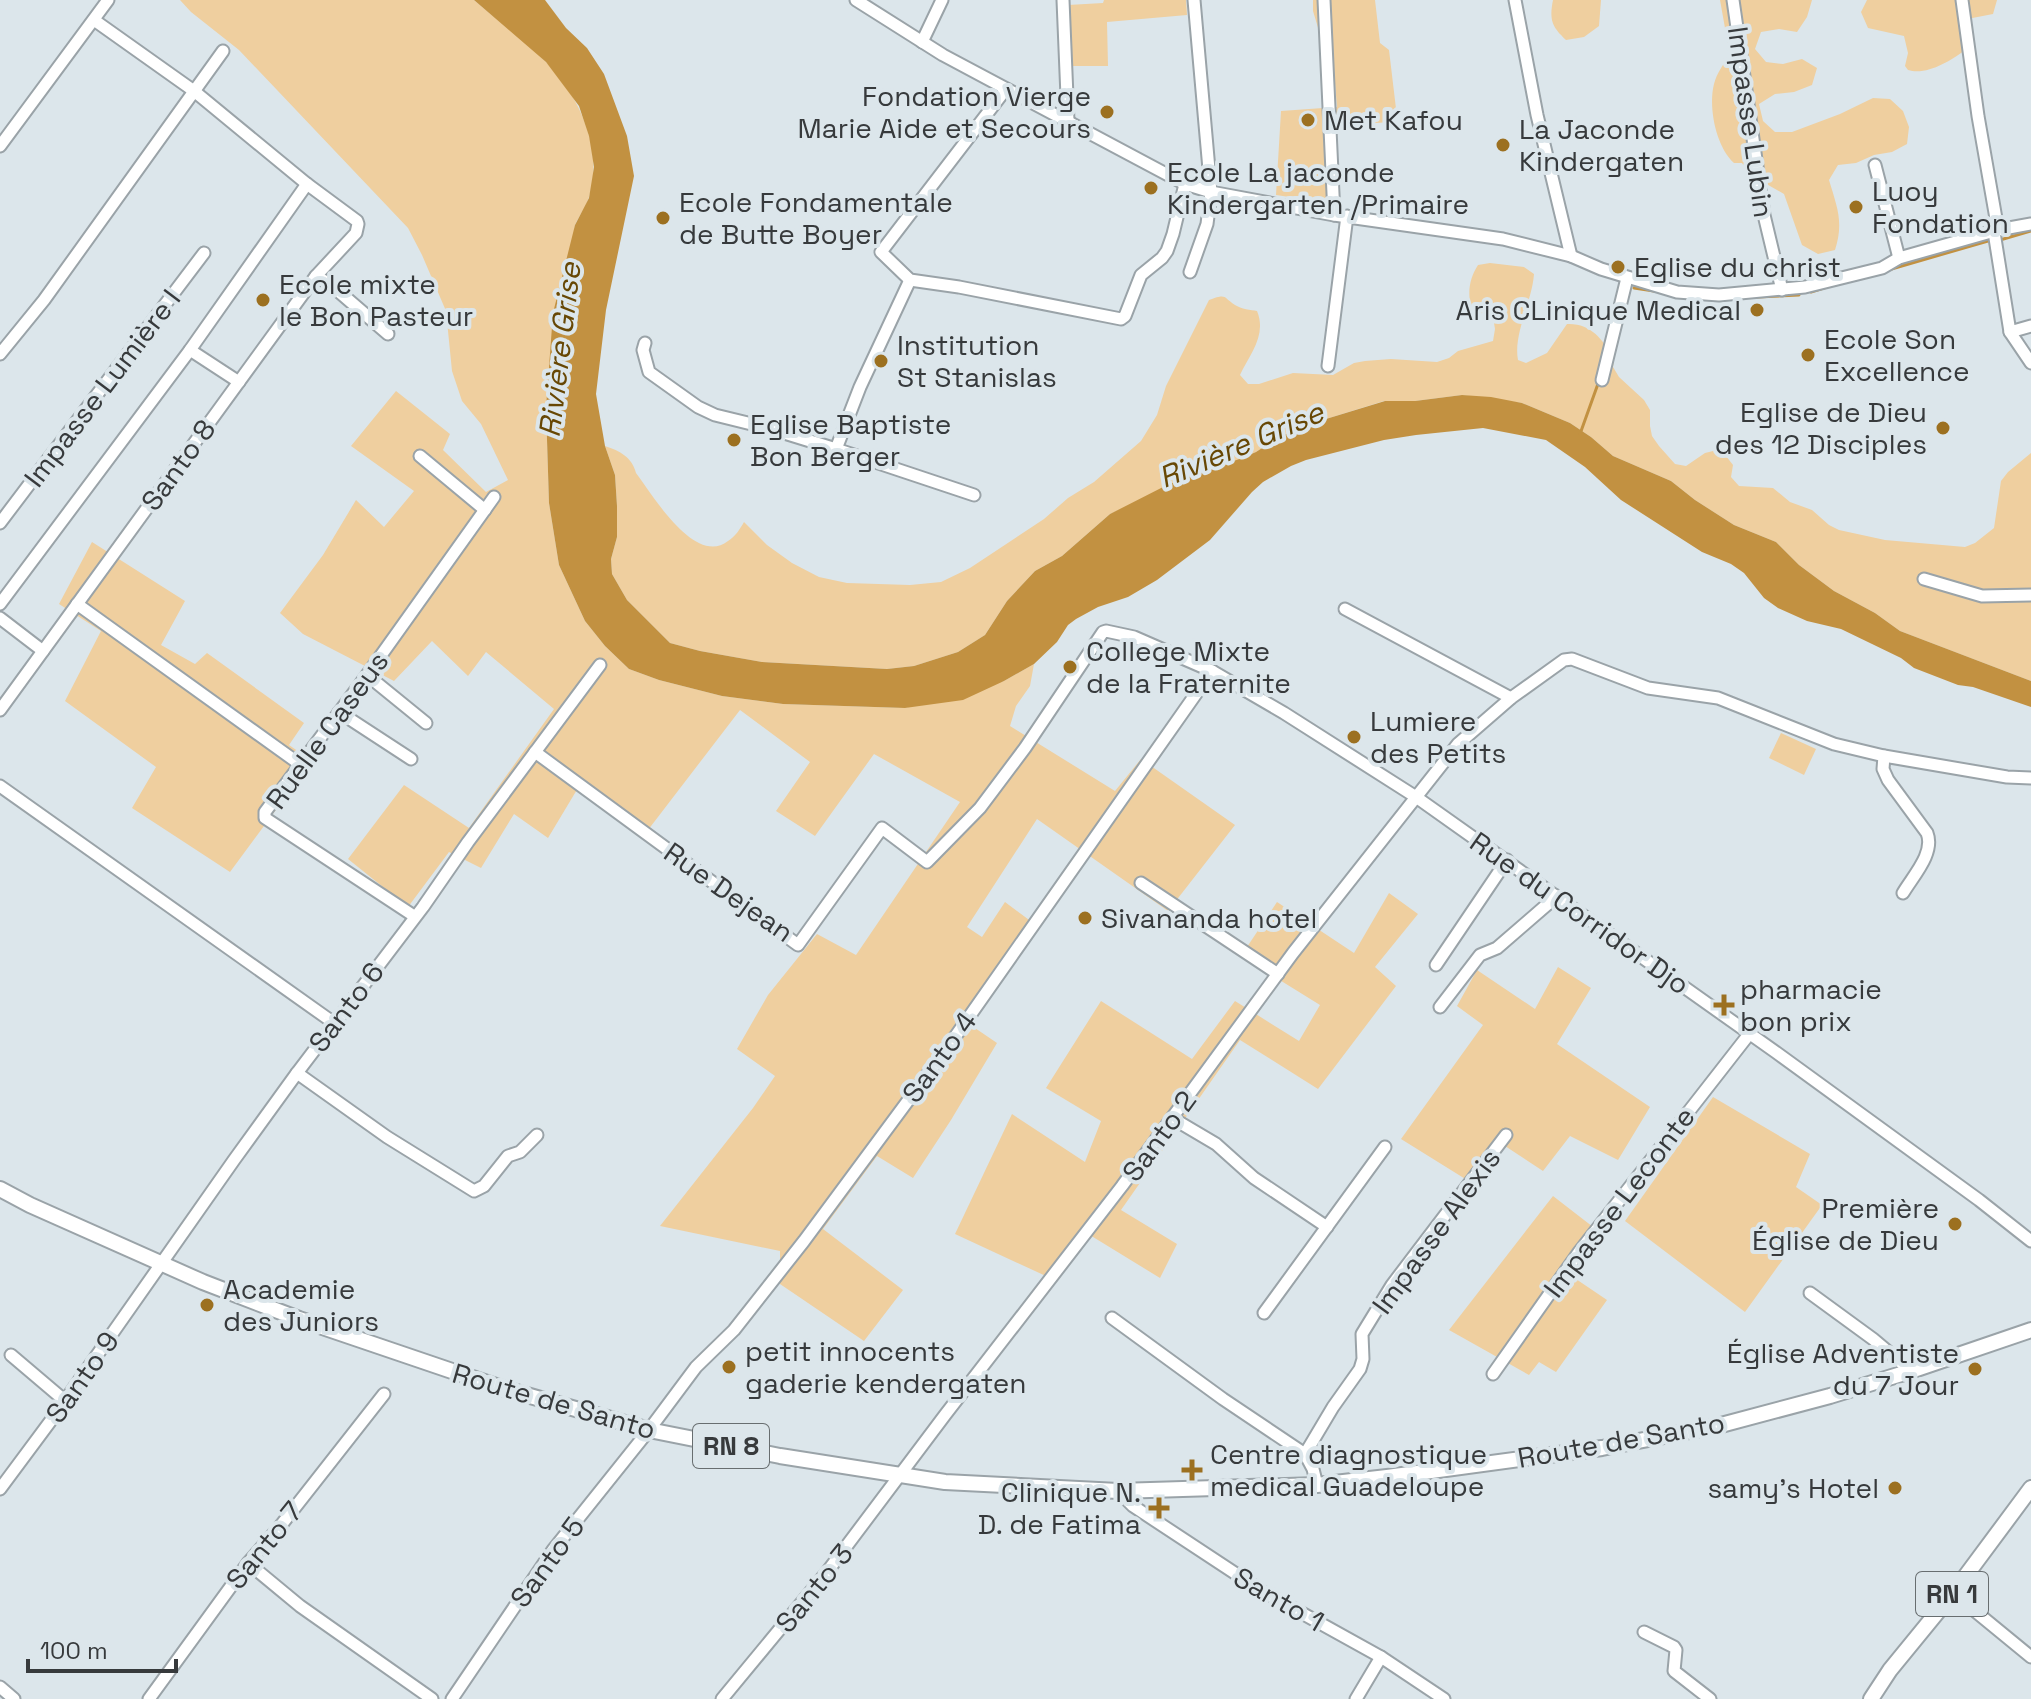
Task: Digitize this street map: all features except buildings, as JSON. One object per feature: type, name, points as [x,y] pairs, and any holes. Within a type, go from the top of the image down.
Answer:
[{"type":"main road","name":"Route de Santo","points":[[0,1189],[162,1265],[299,1319],[502,1388],[649,1430],[780,1456],[945,1482],[1118,1491],[1317,1485],[1602,1448],[1721,1425],[1830,1396],[2031,1330]]},
{"type":"main road","name":"RN 1","points":[[1871,1699],[2031,1488]]},
{"type":"street","points":[[0,146],[108,0]]},
{"type":"street","points":[[856,0],[922,42],[1006,89],[1185,184],[1211,192],[1334,215],[1503,239],[1571,256],[1627,278],[1677,292],[1719,295],[1805,287],[1882,268],[1899,258],[2031,224]]},
{"type":"street","points":[[922,42],[942,0]]},
{"type":"street","points":[[1063,0],[1068,121]]},
{"type":"street","points":[[1190,272],[1207,224],[1211,192],[1194,0]]},
{"type":"street","points":[[1324,0],[1334,215]]},
{"type":"street","points":[[1515,0],[1537,115],[1571,256]]},
{"type":"street","name":"Impasse Lubin","points":[[1733,0],[1764,215],[1782,290]]},
{"type":"street","points":[[1962,0],[2010,332],[2031,363]]},
{"type":"street","points":[[0,604],[190,350],[307,184],[194,91],[94,20]]},
{"type":"street","points":[[0,354],[44,300],[223,51]]},
{"type":"street","points":[[1006,89],[881,252],[910,280],[1121,319],[1125,316],[1141,275],[1167,251],[1185,184]]},
{"type":"street","points":[[1875,165],[1899,258]]},
{"type":"street","name":"Santo 8","points":[[0,710],[316,276],[356,233],[357,221],[307,184]]},
{"type":"street","points":[[1328,366],[1347,216]]},
{"type":"street","name":"Impasse Lumière I","points":[[0,523],[204,253]]},
{"type":"street","points":[[316,276],[330,284],[388,334]]},
{"type":"street","points":[[1602,380],[1627,278]]},
{"type":"street","points":[[836,449],[860,387],[910,280]]},
{"type":"street","points":[[2010,332],[2031,326]]},
{"type":"street","points":[[645,343],[643,350],[649,372],[698,407],[715,415],[836,449],[974,495]]},
{"type":"street","points":[[190,350],[239,382]]},
{"type":"street","points":[[420,456],[485,510]]},
{"type":"street","name":"Ruelle Caseus","points":[[414,916],[265,818],[265,812],[494,497]]},
{"type":"street","points":[[1924,579],[1982,596],[2031,595]]},
{"type":"street","points":[[77,604],[301,765]]},
{"type":"street","points":[[1345,609],[1511,698]]},
{"type":"street","points":[[0,618],[43,651]]},
{"type":"street","name":"Rue du Corridor Djo","points":[[1103,632],[1134,637],[1212,671],[1416,797],[1750,1033],[2031,1241]]},
{"type":"street","name":"Rue Dejean","points":[[535,752],[798,945],[882,828],[927,862],[980,808],[1025,748],[1103,632]]},
{"type":"street","name":"Santo 2","points":[[902,1474],[1122,1186],[1278,974],[1416,797],[1458,744],[1511,698],[1568,658],[1648,688],[1718,698],[1825,741],[1884,756]]},
{"type":"street","name":"Santo 6","points":[[162,1265],[297,1073],[600,665]]},
{"type":"street","name":"Santo 4","points":[[649,1430],[696,1367],[734,1330],[804,1241],[950,1044],[1212,671]]},
{"type":"street","points":[[367,675],[426,723]]},
{"type":"street","points":[[339,712],[411,759]]},
{"type":"street","points":[[1903,893],[1930,842],[1927,833],[1888,780],[1883,769],[1884,756],[2007,777],[2031,778]]},
{"type":"street","points":[[0,786],[334,1023]]},
{"type":"street","points":[[1436,965],[1507,860]]},
{"type":"street","points":[[1141,883],[1278,974]]},
{"type":"street","points":[[1440,1007],[1480,955],[1497,948],[1557,896]]},
{"type":"street","name":"Impasse Leconte","points":[[1493,1374],[1579,1252],[1750,1033]]},
{"type":"street","points":[[297,1073],[387,1137],[474,1191],[484,1186],[508,1156],[520,1152],[537,1135]]},
{"type":"street","points":[[1172,1118],[1216,1144],[1254,1178],[1327,1227]]},
{"type":"street","name":"Impasse Alexis","points":[[1305,1454],[1360,1369],[1363,1359],[1362,1334],[1392,1285],[1506,1135]]},
{"type":"street","points":[[1264,1313],[1385,1147]]},
{"type":"street","name":"Santo 9","points":[[0,1489],[162,1265]]},
{"type":"street","points":[[1810,1293],[1911,1371]]},
{"type":"street","points":[[1112,1318],[1305,1454],[1317,1485]]},
{"type":"street","points":[[11,1355],[64,1400]]},
{"type":"street","name":"Santo 7","points":[[149,1699],[248,1563],[384,1394]]},
{"type":"street","name":"Santo 5","points":[[452,1699],[553,1550],[649,1430]]},
{"type":"street","name":"Santo 3","points":[[722,1699],[827,1572],[902,1474]]},
{"type":"street","name":"Santo 1","points":[[1118,1491],[1133,1506],[1262,1591],[1381,1657],[1444,1699]]},
{"type":"street","points":[[248,1563],[300,1606],[432,1699]]},
{"type":"street","points":[[1953,1593],[2031,1657]]},
{"type":"street","points":[[1644,1632],[1674,1647],[1677,1656],[1674,1671],[1710,1699]]},
{"type":"street","points":[[1356,1699],[1381,1657]]},
{"type":"street","points":[[0,1687],[14,1699]]},
{"type":"shaded area","points":[[180,0],[474,0],[537,53],[568,90],[578,106],[591,142],[593,179],[588,201],[575,225],[546,408],[549,503],[559,565],[585,621],[629,669],[722,696],[783,704],[905,708],[1004,681],[1034,664],[1030,686],[1016,706],[1010,726],[1115,791],[1141,759],[1235,825],[1168,911],[1037,819],[967,927],[982,937],[1005,902],[1040,928],[996,983],[972,1026],[997,1043],[913,1178],[877,1156],[823,1229],[903,1290],[864,1341],[780,1284],[780,1251],[660,1226],[775,1076],[737,1049],[768,995],[817,934],[856,955],[960,802],[874,754],[815,836],[776,811],[810,762],[740,710],[648,830],[581,783],[548,838],[514,814],[481,868],[449,852],[408,907],[348,859],[404,785],[469,828],[554,709],[486,652],[468,676],[432,641],[394,681],[303,634],[280,613],[323,555],[356,500],[384,527],[414,491],[351,446],[396,391],[450,434],[443,450],[486,492],[508,480],[481,424],[462,401],[452,371],[446,311],[408,228],[239,50]]},
{"type":"shaded area","points":[[1104,0],[1186,0],[1187,15],[1107,22],[1108,66],[1069,66],[1068,5],[1103,3]]},
{"type":"shaded area","points":[[1313,0],[1375,0],[1380,43],[1389,50],[1397,117],[1390,122],[1335,126],[1331,203],[1276,195],[1281,111],[1337,107],[1333,60],[1323,59]]},
{"type":"shaded area","points":[[1553,0],[1601,0],[1599,26],[1584,37],[1566,40],[1553,23]]},
{"type":"shaded area","points":[[1720,0],[1812,0],[1807,17],[1797,32],[1779,29],[1761,32],[1755,49],[1766,62],[1783,64],[1802,59],[1817,68],[1812,85],[1794,92],[1775,94],[1759,104],[1763,121],[1775,132],[1792,132],[1873,98],[1890,99],[1903,111],[1909,127],[1907,144],[1856,163],[1838,165],[1829,180],[1839,223],[1835,250],[1818,254],[1802,245],[1784,194],[1749,174],[1742,163],[1734,163],[1722,147],[1712,104],[1715,80],[1730,56]]},
{"type":"shaded area","points":[[1867,0],[1997,0],[1993,14],[1962,20],[1964,51],[1938,66],[1915,71],[1905,66],[1908,53],[1904,36],[1868,28],[1861,12]]},
{"type":"shaded area","points":[[1490,263],[1524,267],[1534,274],[1520,329],[1518,360],[1526,363],[1547,353],[1567,324],[1589,329],[1614,358],[1613,367],[1619,377],[1644,400],[1650,410],[1652,436],[1675,464],[1686,466],[1705,453],[1717,450],[1733,465],[1731,477],[1739,486],[1773,488],[1790,502],[1812,510],[1839,530],[1885,540],[1965,547],[1975,543],[1994,528],[2001,481],[2031,453],[2031,681],[1900,631],[1875,613],[1834,591],[1799,565],[1776,542],[1734,525],[1671,481],[1613,456],[1570,423],[1522,403],[1462,395],[1384,401],[1326,419],[1282,435],[1256,452],[1110,514],[1062,556],[1035,571],[1007,601],[985,635],[958,652],[914,666],[887,669],[762,662],[670,643],[627,600],[612,574],[617,506],[615,475],[605,446],[628,459],[663,511],[702,544],[715,546],[728,541],[744,522],[767,545],[819,577],[847,583],[910,585],[941,582],[970,568],[1044,519],[1068,498],[1094,482],[1141,441],[1157,415],[1166,386],[1209,300],[1224,297],[1237,306],[1257,311],[1259,336],[1240,375],[1248,384],[1259,384],[1293,373],[1333,375],[1354,363],[1365,361],[1437,362],[1458,351],[1493,341],[1493,317],[1472,310],[1469,292],[1478,265]]},
{"type":"shaded area","points":[[92,542],[185,601],[161,645],[195,664],[207,653],[304,723],[289,745],[312,761],[230,872],[132,808],[156,767],[65,701],[101,631],[59,604]]},
{"type":"shaded area","points":[[1781,733],[1816,749],[1804,775],[1769,758]]},
{"type":"shaded area","points":[[1389,893],[1418,914],[1375,967],[1396,986],[1318,1089],[1240,1040],[1121,1210],[1177,1244],[1160,1278],[1080,1229],[1048,1277],[955,1234],[1012,1114],[1085,1162],[1101,1121],[1046,1088],[1101,1001],[1192,1059],[1235,1001],[1299,1041],[1320,1005],[1241,956],[1277,902],[1354,953]]},
{"type":"shaded area","points":[[1558,967],[1591,988],[1557,1044],[1650,1107],[1618,1160],[1570,1136],[1543,1171],[1505,1146],[1475,1185],[1401,1139],[1483,1025],[1457,1006],[1477,970],[1535,1009]]},
{"type":"shaded area","points":[[1713,1097],[1810,1154],[1796,1187],[1822,1205],[1745,1312],[1625,1221]]},
{"type":"shaded area","points":[[1553,1196],[1606,1237],[1573,1277],[1607,1300],[1556,1372],[1539,1362],[1529,1375],[1449,1330]]},
{"type":"water","name":"Rivière Grise","points":[[474,0],[545,0],[566,28],[587,48],[604,74],[627,136],[634,176],[606,310],[596,394],[605,446],[615,475],[617,537],[611,559],[612,574],[627,600],[670,643],[762,662],[887,669],[914,666],[958,652],[985,635],[1007,601],[1035,571],[1062,556],[1110,514],[1167,485],[1256,452],[1282,435],[1385,401],[1462,395],[1522,403],[1570,423],[1613,456],[1671,481],[1734,525],[1776,542],[1799,565],[1834,591],[1875,613],[1900,631],[2031,681],[2031,707],[1914,668],[1901,658],[1841,629],[1807,621],[1778,608],[1764,598],[1744,573],[1702,552],[1621,500],[1585,467],[1546,440],[1483,428],[1384,440],[1291,466],[1263,482],[1210,540],[1157,580],[1128,597],[1098,607],[1076,619],[1034,664],[963,700],[905,708],[783,704],[722,696],[629,669],[585,621],[559,565],[549,503],[546,408],[553,313],[575,225],[589,198],[594,167],[589,136],[579,106],[546,62]]},
{"type":"waterway","points":[[2000,240],[2031,231]]},
{"type":"waterway","points":[[1888,270],[1988,241]]},
{"type":"waterway","points":[[1811,292],[1827,287]]},
{"type":"waterway","points":[[1634,288],[1654,291]]},
{"type":"waterway","points":[[1757,297],[1799,295]]},
{"type":"waterway","points":[[1580,434],[1599,381]]},
{"type":"place","name":"Fondation Vierge Marie Aide et Secours","points":[[1107,112]]},
{"type":"place","name":"Met Kafou","points":[[1308,120]]},
{"type":"place","name":"La Jaconde Kindergaten","points":[[1503,145]]},
{"type":"place","name":"Ecole La jaconde Kindergarten /Primaire","points":[[1151,188]]},
{"type":"place","name":"Luoy Fondation","points":[[1856,207]]},
{"type":"place","name":"Ecole Fondamentale de Butte Boyer","points":[[663,218]]},
{"type":"place","name":"Eglise du christ","points":[[1618,267]]},
{"type":"place","name":"Ecole mixte le Bon Pasteur","points":[[263,300]]},
{"type":"place","name":"Aris CLinique Medical","points":[[1757,310]]},
{"type":"place","name":"Ecole Son Excellence","points":[[1808,355]]},
{"type":"place","name":"Institution St Stanislas","points":[[881,361]]},
{"type":"place","name":"Eglise de Dieu des 12 Disciples","points":[[1943,428]]},
{"type":"place","name":"Eglise Baptiste Bon Berger","points":[[734,440]]},
{"type":"place","name":"College Mixte de la Fraternite","points":[[1070,667]]},
{"type":"place","name":"Lumiere des Petits","points":[[1354,737]]},
{"type":"place","name":"Sivananda hotel","points":[[1085,918]]},
{"type":"place","name":"pharmacie bon prix","points":[[1724,1005]]},
{"type":"place","name":"Première Église de Dieu","points":[[1955,1224]]},
{"type":"place","name":"Academie des Juniors","points":[[207,1305]]},
{"type":"place","name":"petit innocents gaderie kendergaten","points":[[729,1367]]},
{"type":"place","name":"Église Adventiste du 7 Jour","points":[[1975,1369]]},
{"type":"place","name":"Centre diagnostique medical Guadeloupe","points":[[1192,1470]]},
{"type":"place","name":"samy's Hotel","points":[[1895,1488]]},
{"type":"place","name":"Clinique N. D. de Fatima","points":[[1159,1508]]}]
